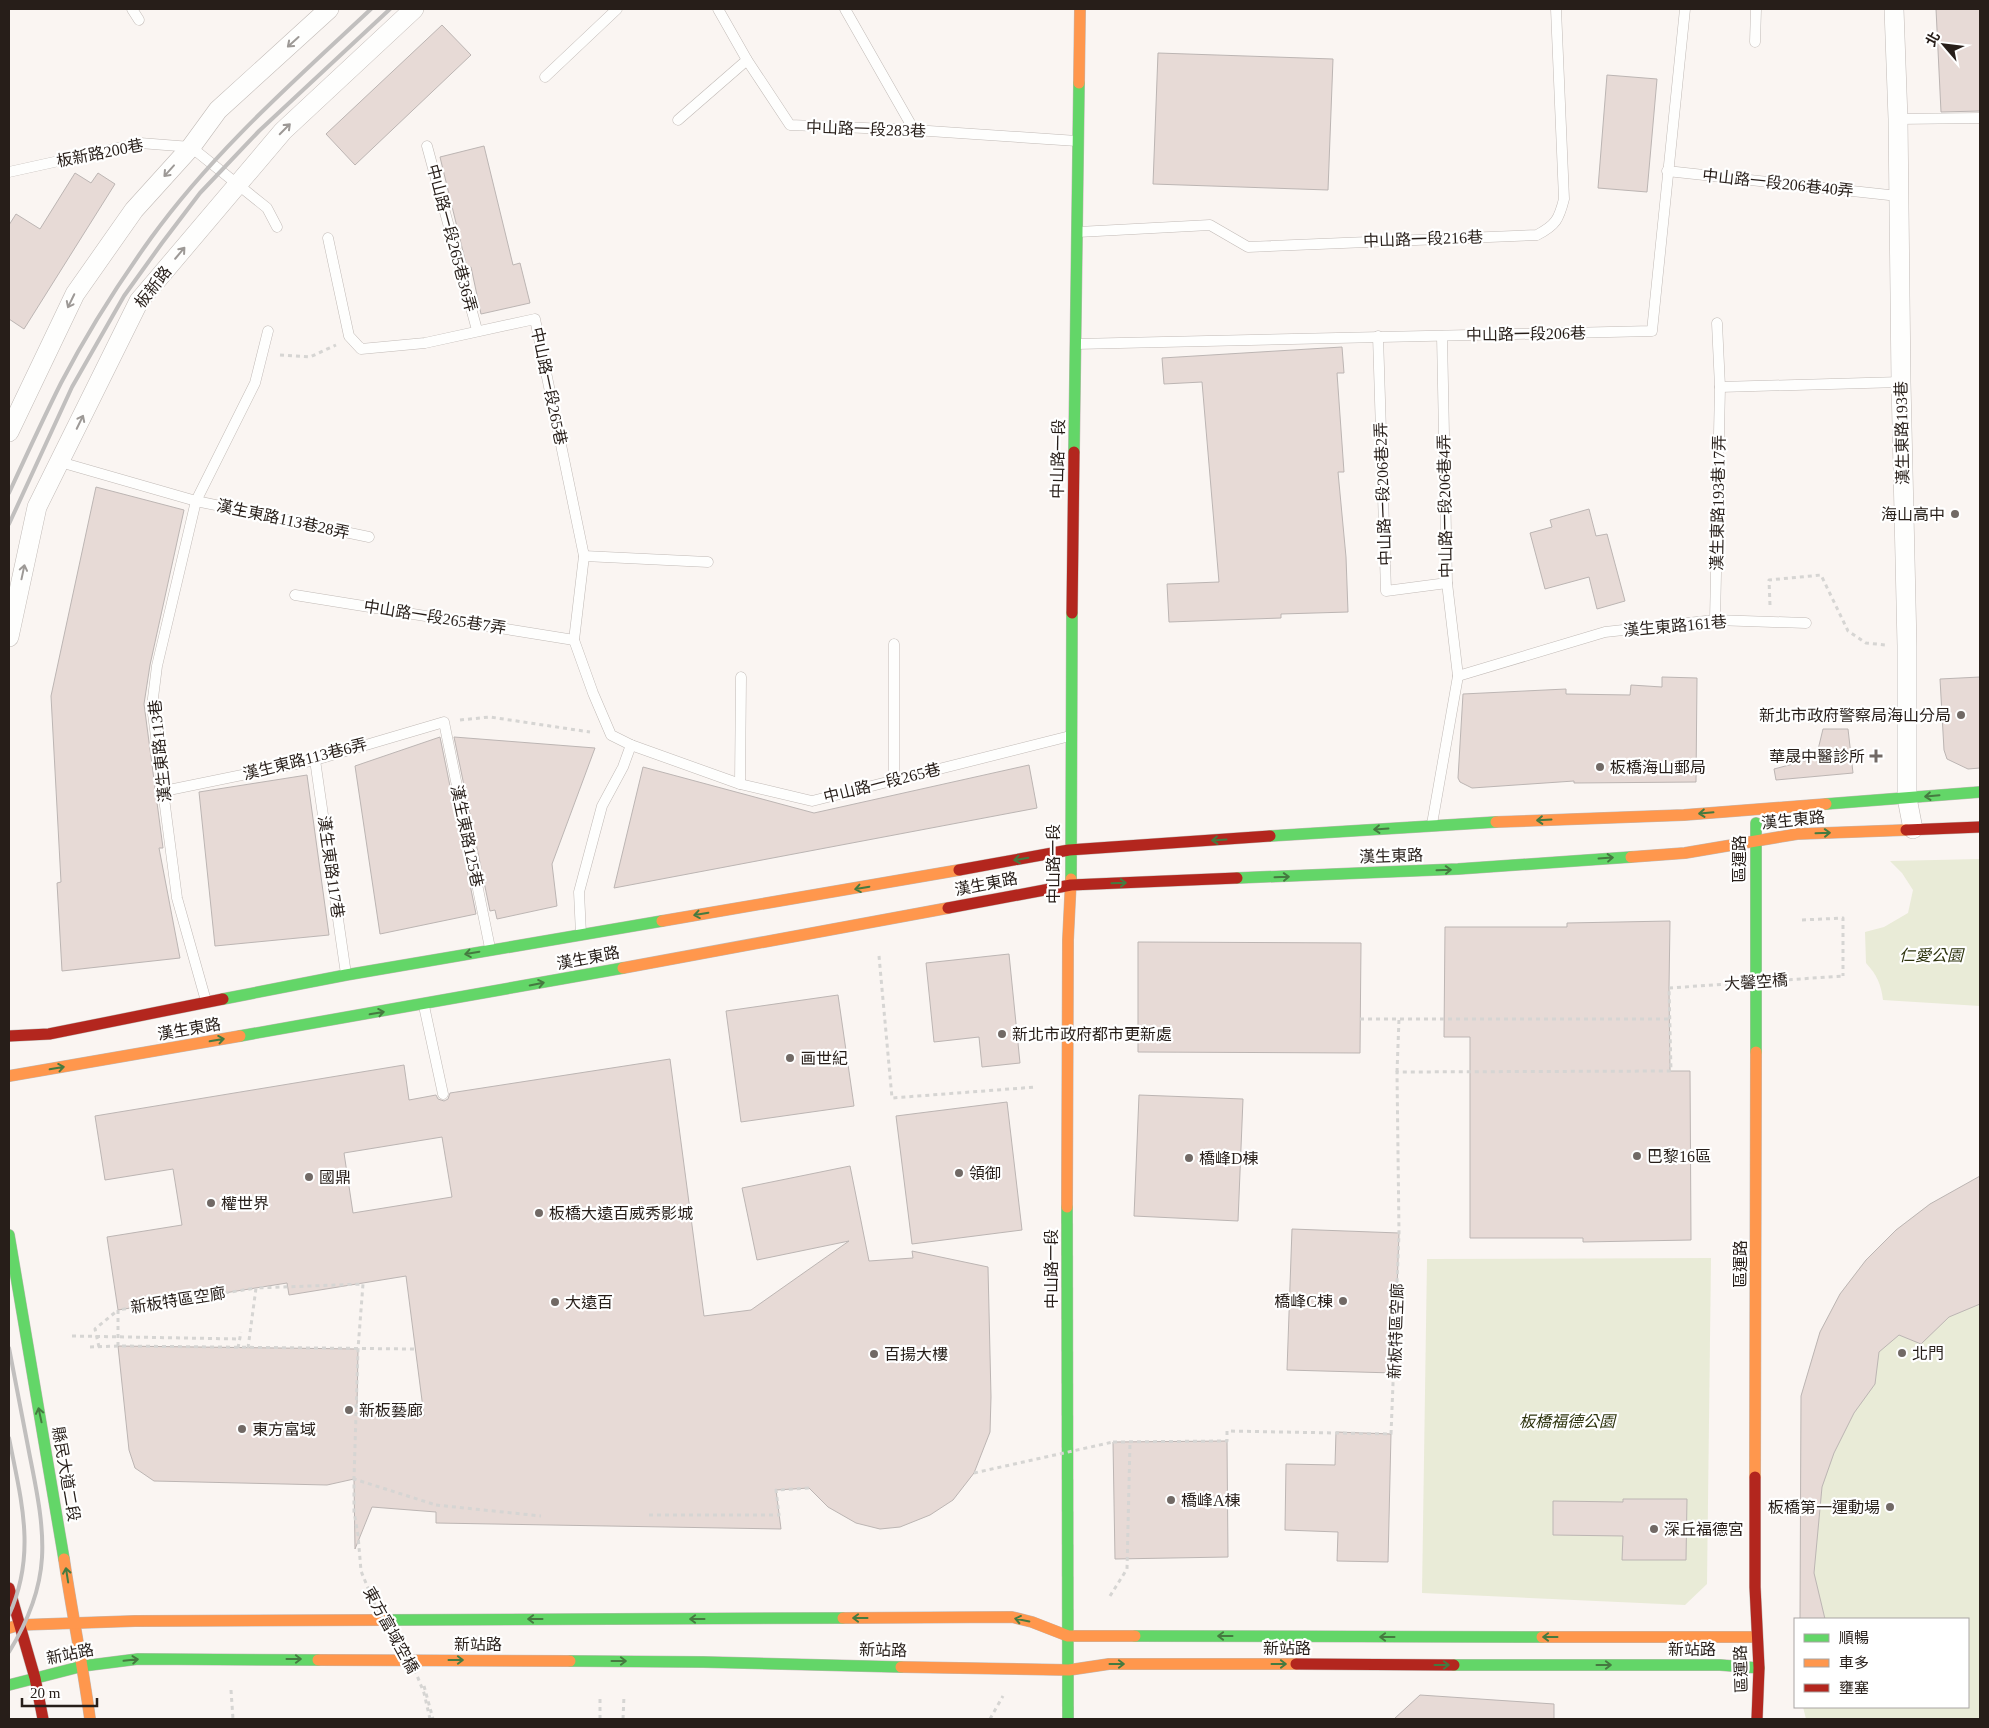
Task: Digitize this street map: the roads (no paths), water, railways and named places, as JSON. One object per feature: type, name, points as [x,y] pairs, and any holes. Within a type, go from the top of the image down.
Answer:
[{"type":"street","points":[[9,432],[75,294],[134,210],[192,147],[218,110],[329,9]]},
{"type":"street","name":"板新路","points":[[9,637],[37,508],[139,301],[283,131],[414,9]]},
{"type":"street","name":"中山路一段","points":[[1068,1719],[1066,1402],[1068,934],[1071,885],[1070,736],[1080,9]]},
{"type":"street","name":"漢生東路193巷","points":[[1894,9],[1898,119],[1908,798],[1913,830]]},
{"type":"street","name":"漢生東路","points":[[9,1036],[49,1034],[346,975],[911,879],[1070,850],[1431,826],[1684,815],[1980,792]]},
{"type":"street","name":"區運路","points":[[1754,809],[1757,840],[1755,921],[1756,1637],[1758,1719]]},
{"type":"street","name":"漢生東路","points":[[9,1076],[424,1005],[1071,885],[1468,869],[1685,853],[1797,834],[1980,828]]},
{"type":"street","name":"縣民大道二段","points":[[9,1235],[32,1380],[83,1666],[90,1719]]},
{"type":"street","points":[[9,1588],[14,1626],[27,1647],[43,1719]]},
{"type":"street","name":"新站路","points":[[14,1626],[134,1621],[1012,1617],[1032,1622],[1068,1636],[1756,1637]]},
{"type":"street","points":[[64,1634],[74,1623]]},
{"type":"street","name":"新站路","points":[[9,1685],[83,1666],[138,1659],[703,1662],[1069,1670],[1108,1664],[1720,1665],[1758,1668]]},
{"type":"lane","points":[[132,9],[138,20]]},
{"type":"lane","points":[[545,77],[617,9]]},
{"type":"lane","name":"中山路一段283巷","points":[[718,9],[747,60],[790,125],[914,130],[1078,141]]},
{"type":"lane","points":[[845,9],[914,130]]},
{"type":"lane","name":"中山路一段216巷","points":[[1077,232],[1210,225],[1248,247],[1537,234],[1551,228],[1560,216],[1564,199],[1556,9]]},
{"type":"lane","name":"中山路一段206巷","points":[[1076,344],[1652,331],[1685,9]]},
{"type":"lane","points":[[1756,9],[1756,42]]},
{"type":"lane","points":[[678,120],[747,60]]},
{"type":"lane","points":[[1898,119],[1980,118]]},
{"type":"lane","name":"板新路200巷","points":[[9,172],[140,143],[192,147]]},
{"type":"lane","name":"中山路一段265巷36弄","points":[[427,146],[477,330]]},
{"type":"lane","points":[[192,147],[267,208],[277,227]]},
{"type":"lane","name":"中山路一段206巷40弄","points":[[1667,171],[1889,195]]},
{"type":"lane","name":"中山路一段265巷","points":[[328,238],[349,336],[361,349],[425,342],[535,319],[584,556],[574,640],[593,693],[611,735],[631,745],[740,784],[812,801],[1070,736]]},
{"type":"lane","name":"漢生東路193巷17弄","points":[[1716,620],[1720,387],[1717,323]]},
{"type":"lane","name":"漢生東路113巷","points":[[207,1002],[177,898],[152,706],[157,666],[196,501],[256,383],[268,331]]},
{"type":"lane","name":"中山路一段206巷2弄","points":[[1378,336],[1386,591],[1447,583]]},
{"type":"lane","name":"中山路一段206巷4弄","points":[[1431,826],[1458,676],[1447,583],[1442,336]]},
{"type":"lane","points":[[1720,387],[1901,382]]},
{"type":"lane","name":"漢生東路113巷28弄","points":[[60,462],[196,501],[369,538]]},
{"type":"lane","points":[[584,556],[708,562]]},
{"type":"lane","name":"中山路一段265巷7弄","points":[[296,595],[574,640]]},
{"type":"lane","name":"漢生東路161巷","points":[[1458,676],[1605,632],[1716,620],[1806,623]]},
{"type":"lane","points":[[894,644],[894,780]]},
{"type":"lane","points":[[740,784],[741,677]]},
{"type":"lane","name":"漢生東路113巷6弄","points":[[164,790],[315,760],[444,722]]},
{"type":"lane","name":"漢生東路125巷","points":[[444,722],[491,949]]},
{"type":"lane","points":[[581,934],[579,892],[602,806],[623,767],[631,745]]},
{"type":"lane","name":"漢生東路117巷","points":[[315,760],[346,975]]},
{"type":"lane","points":[[424,1005],[442,1094]]},
{"type":"railway","points":[[9,493],[61,383],[81,346],[103,309],[151,238],[175,206],[255,118],[371,9]]},
{"type":"railway","points":[[9,524],[72,387],[124,296],[162,243],[200,193],[259,131],[390,9]]},
{"type":"railway","points":[[9,1348],[40,1511],[42,1535],[42,1558],[33,1603],[9,1652]]},
{"type":"railway","points":[[9,1438],[22,1505],[24,1526],[22,1570],[18,1592],[9,1615]]},
{"type":"place","name":"海山高中","points":[[1955,514]]},
{"type":"place","name":"新北市政府警察局海山分局","points":[[1961,715]]},
{"type":"place","name":"華晟中醫診所","points":[[1876,756]]},
{"type":"place","name":"板橋海山郵局","points":[[1600,767]]},
{"type":"place","name":"新北市政府都市更新處","points":[[1002,1034]]},
{"type":"place","name":"画世紀","points":[[790,1058]]},
{"type":"place","name":"巴黎16區","points":[[1637,1156]]},
{"type":"place","name":"橋峰D棟","points":[[1189,1158]]},
{"type":"place","name":"領御","points":[[959,1173]]},
{"type":"place","name":"國鼎","points":[[309,1177]]},
{"type":"place","name":"權世界","points":[[211,1203]]},
{"type":"place","name":"板橋大遠百威秀影城","points":[[539,1213]]},
{"type":"place","name":"橋峰C棟","points":[[1343,1301]]},
{"type":"place","name":"大遠百","points":[[555,1302]]},
{"type":"place","name":"北門","points":[[1902,1353]]},
{"type":"place","name":"百揚大樓","points":[[874,1354]]},
{"type":"place","name":"新板藝廊","points":[[349,1410]]},
{"type":"place","name":"東方富域","points":[[242,1429]]},
{"type":"place","name":"橋峰A棟","points":[[1171,1500]]},
{"type":"place","name":"板橋第一運動場","points":[[1890,1507]]},
{"type":"place","name":"深丘福德宮","points":[[1654,1529]]},
{"type":"park label","name":"仁愛公園","points":[[1931,955]]},
{"type":"park label","name":"板橋福德公園","points":[[1567,1421]]}]
